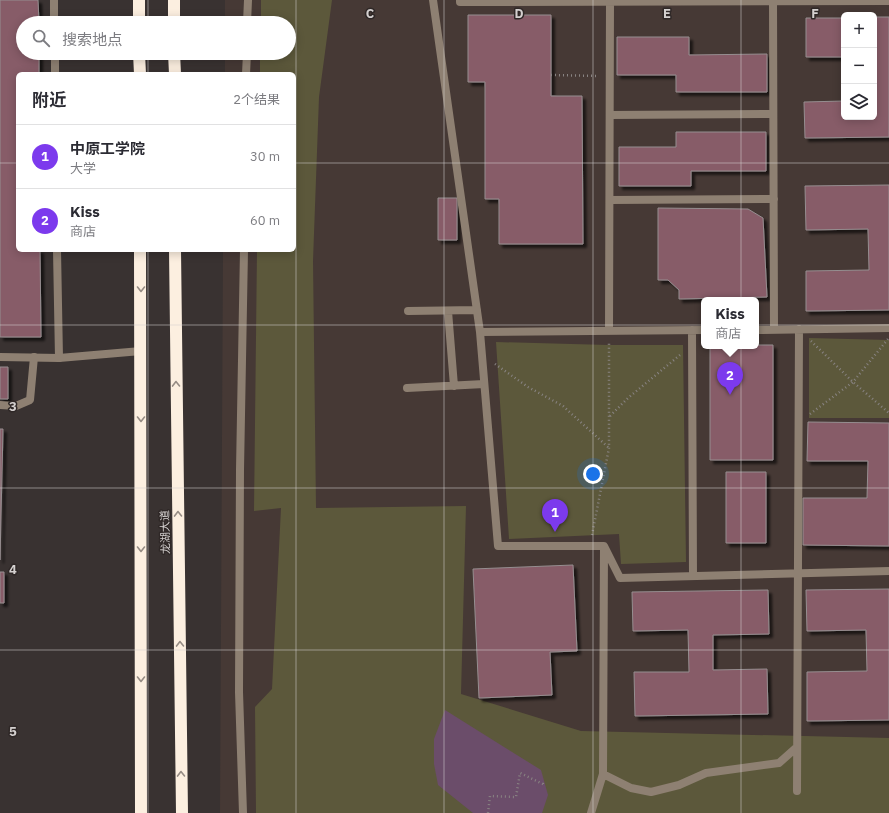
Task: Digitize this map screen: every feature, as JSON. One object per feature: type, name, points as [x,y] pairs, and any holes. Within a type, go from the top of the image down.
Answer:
[{"type":"highway","points":[[139,0],[139,16]]},
{"type":"highway","points":[[174,0],[174,16]]},
{"type":"highway","points":[[139,60],[140,72]]},
{"type":"highway","points":[[174,60],[174,72]]},
{"type":"highway","points":[[140,252],[141,813]]},
{"type":"highway","name":"龙湖大道","points":[[175,252],[182,813]]},
{"type":"street","points":[[54,0],[54,16]]},
{"type":"street","points":[[247,16],[248,0]]},
{"type":"street","points":[[432,0],[480,332],[498,546],[604,546]]},
{"type":"street","points":[[460,0],[460,2],[889,1]]},
{"type":"street","points":[[773,1],[774,330]]},
{"type":"street","points":[[609,331],[610,2]]},
{"type":"street","points":[[55,60],[55,72]]},
{"type":"street","points":[[246,72],[247,60]]},
{"type":"street","points":[[610,115],[773,114]]},
{"type":"street","points":[[610,200],[774,200]]},
{"type":"street","points":[[58,252],[59,358]]},
{"type":"street","points":[[243,813],[239,684],[240,470],[244,252]]},
{"type":"street","points":[[448,310],[454,386]]},
{"type":"street","points":[[408,311],[477,310]]},
{"type":"street","points":[[759,330],[889,328]]},
{"type":"street","points":[[797,791],[799,329]]},
{"type":"street","points":[[692,330],[693,576]]},
{"type":"street","points":[[480,332],[701,330]]},
{"type":"street","points":[[0,357],[59,358],[141,351]]},
{"type":"street","points":[[0,406],[16,406],[30,400],[34,357]]},
{"type":"street","points":[[407,388],[484,384]]},
{"type":"street","points":[[604,546],[620,578],[889,572]]},
{"type":"street","points":[[591,813],[604,774],[604,546]]},
{"type":"street","points":[[604,774],[631,788],[651,792],[679,785],[706,773],[779,762],[797,747]]},
{"type":"path","points":[[551,75],[610,77]]},
{"type":"path","points":[[799,329],[853,382],[889,413]]},
{"type":"path","points":[[590,546],[609,448],[609,331]]},
{"type":"path","points":[[798,423],[853,382],[889,338]]},
{"type":"path","points":[[610,417],[628,398],[692,345]]},
{"type":"path","points":[[482,354],[528,387],[564,406],[609,448]]},
{"type":"path","points":[[488,813],[490,796],[516,797],[520,773],[543,785]]},
{"type":"shaded area","points":[[225,0],[889,0],[889,813],[220,813],[223,252],[296,252],[296,72],[225,72],[225,60],[296,60],[296,16],[225,16]]},
{"type":"shaded area","points":[[261,0],[332,0],[319,97],[313,261],[316,508],[466,506],[461,694],[581,731],[889,738],[889,813],[256,813],[255,707],[272,689],[281,508],[254,511],[257,252],[296,252],[296,72],[260,72],[260,60],[296,60],[296,16],[261,16]]},
{"type":"shaded area","points":[[809,338],[889,340],[889,418],[809,418]]},
{"type":"shaded area","points":[[496,342],[608,345],[683,345],[686,562],[621,564],[619,534],[509,539]]},
{"type":"shaded area","points":[[445,710],[541,770],[548,795],[542,813],[473,813],[438,785],[434,764],[434,739]]},
{"type":"building","points":[[0,0],[38,0],[39,16],[16,16],[16,60],[39,60],[39,72],[16,72],[16,252],[40,252],[41,337],[0,337]]},
{"type":"building","points":[[468,15],[551,15],[551,96],[582,96],[583,244],[499,244],[499,199],[485,199],[485,82],[468,82]]},
{"type":"building","points":[[877,17],[889,17],[889,137],[805,138],[804,102],[841,101],[841,120],[877,120]]},
{"type":"building","points":[[806,18],[841,18],[841,57],[806,57]]},
{"type":"building","points":[[617,37],[689,37],[689,55],[767,54],[767,92],[676,92],[676,75],[617,75]]},
{"type":"building","points":[[676,132],[766,132],[766,171],[691,171],[691,186],[619,186],[619,147],[676,147]]},
{"type":"building","points":[[889,185],[889,310],[806,311],[806,271],[869,270],[868,229],[806,230],[805,186]]},
{"type":"building","points":[[438,198],[457,198],[457,240],[438,240]]},
{"type":"building","points":[[658,208],[748,209],[763,218],[767,297],[701,297],[701,298],[679,299],[679,290],[668,280],[658,280]]},
{"type":"building","points":[[759,345],[773,345],[773,460],[710,460],[710,349],[759,349]]},
{"type":"building","points":[[0,367],[8,367],[8,399],[0,399]]},
{"type":"building","points":[[808,422],[889,423],[889,546],[803,545],[803,498],[867,498],[868,461],[807,461]]},
{"type":"building","points":[[0,429],[3,429],[0,560]]},
{"type":"building","points":[[726,472],[766,472],[766,543],[726,543]]},
{"type":"building","points":[[573,565],[577,651],[550,652],[552,695],[479,698],[473,569]]},
{"type":"building","points":[[0,572],[4,572],[4,603],[0,603]]},
{"type":"building","points":[[889,589],[889,720],[807,721],[807,672],[867,671],[866,630],[807,631],[806,590]]},
{"type":"building","points":[[768,590],[769,634],[713,635],[713,670],[767,669],[768,714],[635,716],[634,672],[689,672],[688,630],[633,631],[632,592]]},
{"type":"place","name":"Kiss","points":[[730,395]]},
{"type":"place","name":"中原工学院","points":[[555,532]]}]
